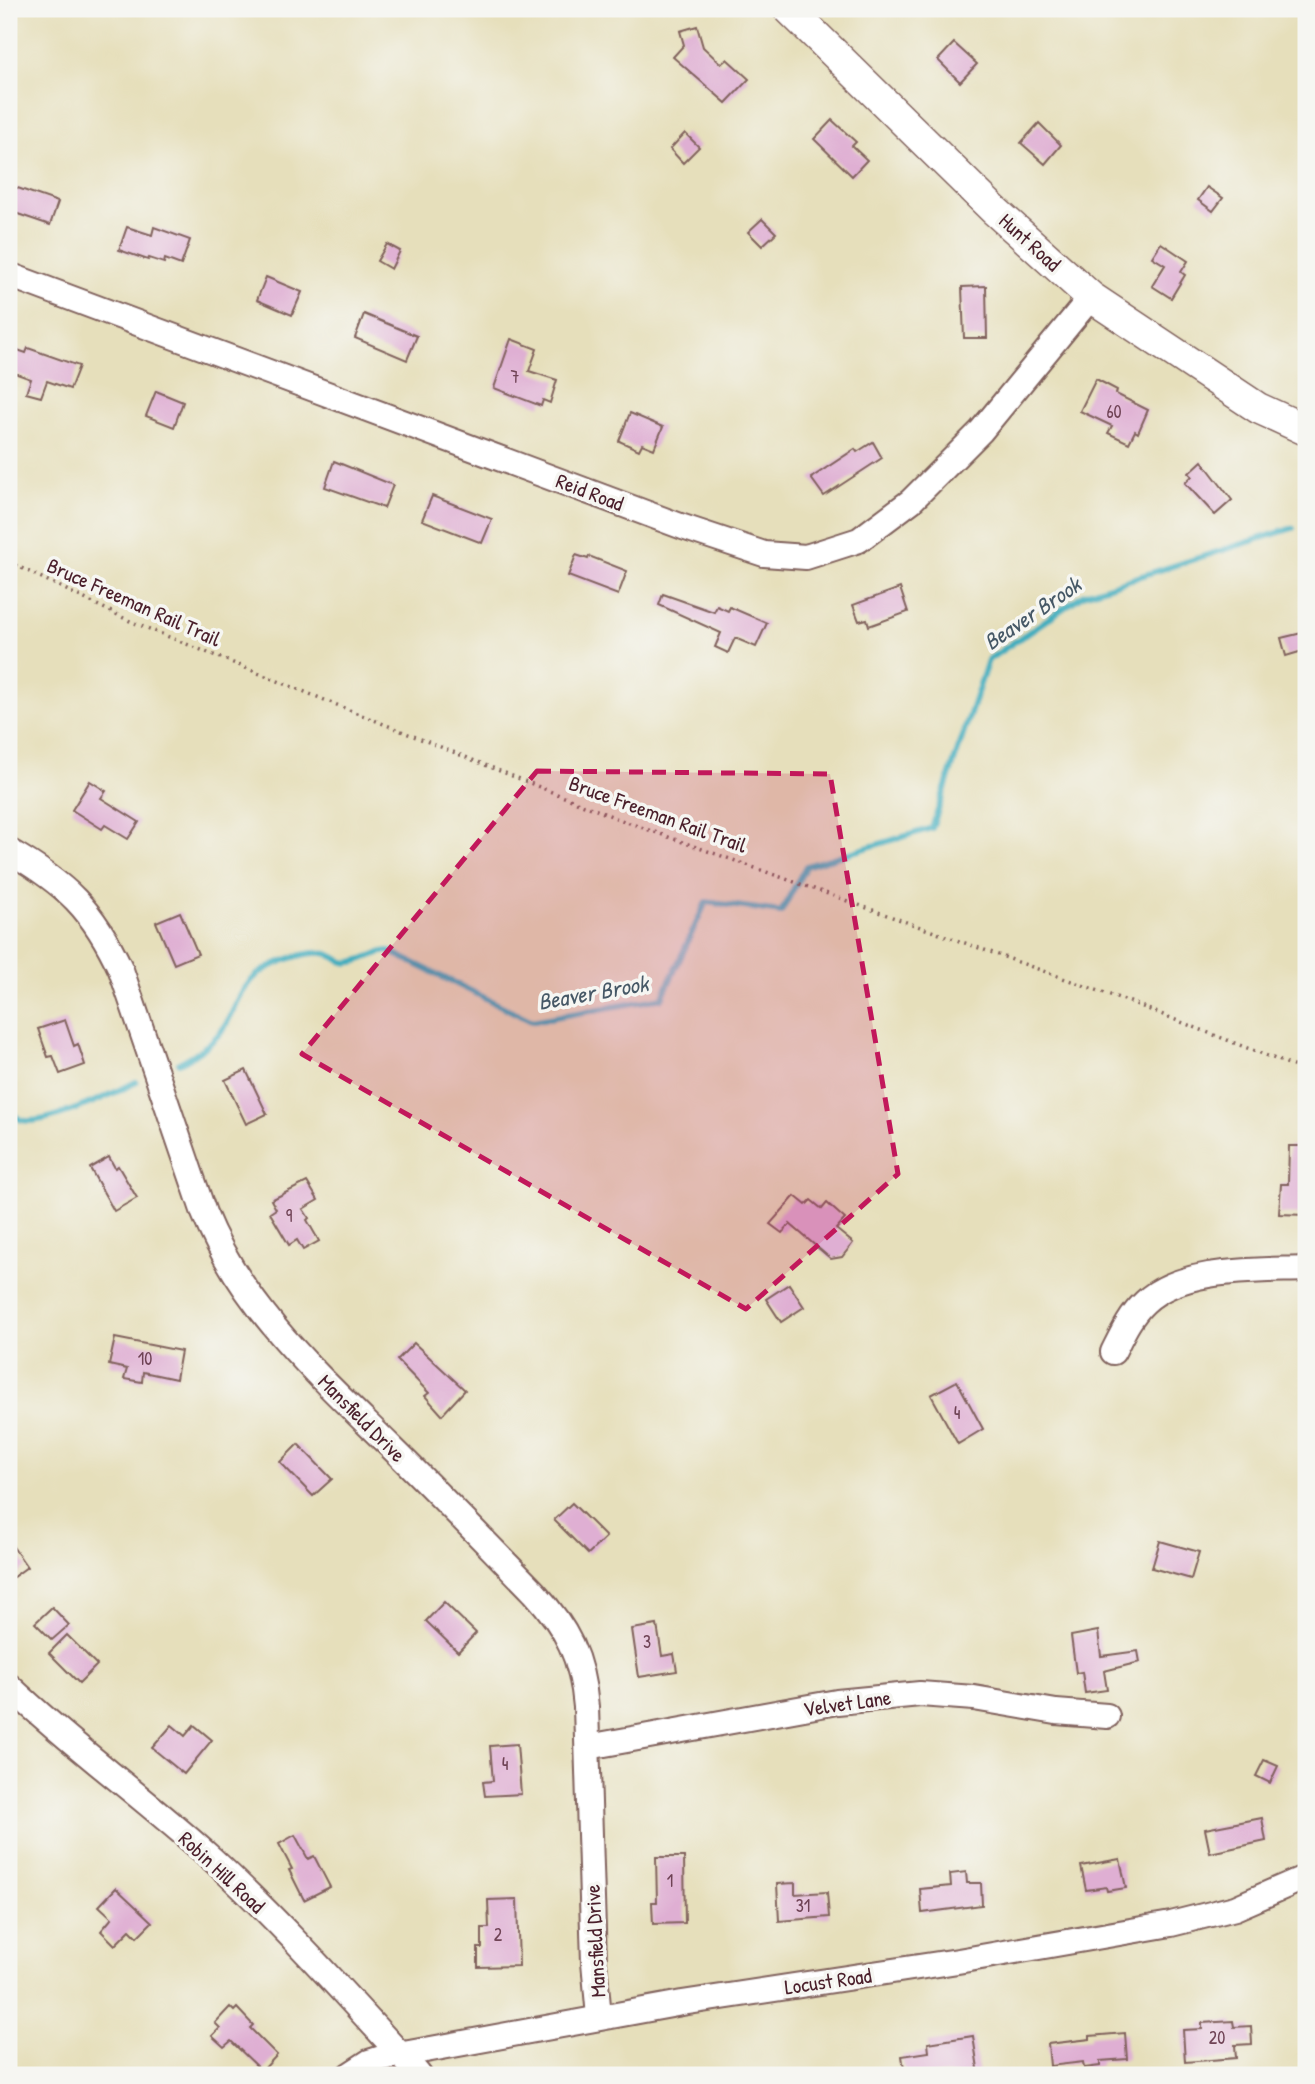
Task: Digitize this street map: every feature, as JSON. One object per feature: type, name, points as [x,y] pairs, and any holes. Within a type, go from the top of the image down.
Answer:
[{"type":"street","name":"Hunt Road","points":[[789,9],[993,209],[1091,297],[1258,408],[1306,430]]},
{"type":"street","name":"Reid Road","points":[[9,275],[682,527],[764,554],[806,557],[859,540],[911,502],[981,431],[1091,297]]},
{"type":"street","name":"Mansfield Drive","points":[[9,851],[57,881],[76,898],[108,942],[121,970],[204,1213],[216,1243],[247,1295],[289,1345],[534,1592],[562,1625],[581,1667],[585,1687],[594,1962],[599,2017]]},
{"type":"street","points":[[1113,1352],[1136,1312],[1168,1286],[1205,1277],[1245,1272],[1306,1269]]},
{"type":"street","name":"Robin Hill Road","points":[[9,1686],[211,1858],[419,2075]]},
{"type":"street","name":"Velvet Lane","points":[[589,1747],[837,1702],[920,1694],[974,1698],[1056,1712],[1107,1716]]},
{"type":"street","name":"Locust Road","points":[[349,2075],[369,2062],[400,2054],[599,2017],[947,1963],[1171,1924],[1235,1908],[1306,1877]]},
{"type":"path","name":"Bruce Freeman Rail Trail","points":[[9,562],[145,627],[621,820],[1130,1002],[1306,1071]]},
{"type":"highlighted area","points":[[537,771],[830,774],[898,1174],[746,1309],[302,1054]]},
{"type":"building","points":[[697,26],[703,47],[721,64],[727,59],[749,79],[726,103],[673,57],[684,45],[680,31]]},
{"type":"building","points":[[954,43],[977,64],[960,82],[938,60]]},
{"type":"building","points":[[832,120],[856,142],[852,146],[867,160],[852,176],[814,139]]},
{"type":"building","points":[[1039,123],[1061,145],[1045,164],[1021,143]]},
{"type":"building","points":[[685,133],[699,147],[683,163],[670,149]]},
{"type":"building","points":[[9,185],[58,202],[50,225],[9,211]]},
{"type":"building","points":[[1207,187],[1223,198],[1213,211],[1198,200]]},
{"type":"building","points":[[762,219],[776,233],[762,246],[748,232]]},
{"type":"building","points":[[127,227],[152,235],[154,227],[190,240],[181,265],[165,259],[164,263],[149,258],[148,260],[119,250]]},
{"type":"building","points":[[1161,243],[1188,261],[1181,272],[1185,275],[1171,298],[1152,286],[1165,265],[1152,257]]},
{"type":"building","points":[[387,244],[400,251],[391,269],[377,261]]},
{"type":"building","points":[[266,277],[302,292],[292,315],[257,300]]},
{"type":"building","points":[[986,286],[987,338],[964,338],[962,287]]},
{"type":"building","points":[[364,314],[417,336],[407,360],[355,338]]},
{"type":"building","points":[[511,339],[537,349],[529,371],[557,380],[550,403],[543,400],[541,406],[494,388]]},
{"type":"building","points":[[9,347],[26,353],[28,348],[79,366],[70,389],[47,381],[41,397],[26,393],[31,379],[9,371]]},
{"type":"building","points":[[1096,379],[1117,390],[1116,394],[1148,410],[1138,433],[1135,431],[1129,443],[1108,433],[1112,426],[1080,411]]},
{"type":"building","points":[[156,391],[183,402],[174,427],[146,416]]},
{"type":"building","points":[[630,413],[663,427],[654,449],[642,444],[639,450],[619,441]]},
{"type":"building","points":[[873,442],[882,458],[824,496],[811,478],[855,449],[857,452]]},
{"type":"building","points":[[334,461],[393,485],[384,508],[325,487]]},
{"type":"building","points":[[1202,461],[1232,500],[1215,515],[1185,483],[1192,476],[1189,473]]},
{"type":"building","points":[[432,496],[492,519],[482,543],[422,520]]},
{"type":"building","points":[[576,555],[588,559],[589,556],[627,571],[618,595],[568,576]]},
{"type":"building","points":[[900,588],[908,612],[869,626],[867,619],[859,621],[853,605]]},
{"type":"building","points":[[663,594],[714,612],[717,606],[728,611],[730,607],[767,623],[756,647],[735,638],[728,653],[715,647],[721,633],[659,605]]},
{"type":"building","points":[[1306,632],[1306,650],[1286,656],[1281,638]]},
{"type":"building","points":[[90,781],[106,791],[101,798],[139,822],[128,839],[105,825],[102,829],[72,810]]},
{"type":"building","points":[[180,912],[198,954],[174,964],[156,922]]},
{"type":"building","points":[[65,1020],[74,1046],[78,1044],[85,1065],[60,1074],[53,1056],[48,1057],[38,1029]]},
{"type":"building","points":[[246,1070],[267,1114],[246,1124],[225,1080]]},
{"type":"building","points":[[1289,1146],[1306,1146],[1305,1215],[1279,1214],[1281,1184],[1288,1184]]},
{"type":"building","points":[[109,1157],[115,1168],[118,1166],[137,1198],[114,1211],[90,1168]]},
{"type":"building","points":[[307,1182],[318,1200],[303,1209],[319,1241],[303,1250],[297,1240],[289,1245],[270,1213],[276,1209],[271,1200]]},
{"type":"building","points":[[795,1196],[806,1205],[811,1200],[822,1209],[827,1203],[845,1219],[836,1229],[853,1243],[842,1257],[831,1259],[790,1224],[782,1233],[770,1224]]},
{"type":"building","points":[[789,1284],[804,1307],[781,1322],[766,1299]]},
{"type":"building","points":[[115,1338],[181,1351],[176,1379],[143,1372],[142,1382],[124,1379],[127,1369],[109,1365]]},
{"type":"building","points":[[414,1343],[465,1390],[442,1415],[425,1396],[429,1393],[397,1360]]},
{"type":"building","points":[[957,1381],[983,1429],[958,1444],[931,1395]]},
{"type":"building","points":[[298,1444],[332,1479],[313,1496],[280,1462]]},
{"type":"building","points":[[572,1503],[606,1537],[588,1554],[554,1520]]},
{"type":"building","points":[[9,1541],[27,1567],[9,1580]]},
{"type":"building","points":[[1160,1541],[1199,1552],[1191,1579],[1152,1568]]},
{"type":"building","points":[[444,1602],[476,1633],[458,1652],[426,1621]]},
{"type":"building","points":[[52,1607],[69,1625],[52,1640],[35,1623]]},
{"type":"building","points":[[657,1625],[662,1656],[674,1654],[677,1671],[639,1677],[632,1629]]},
{"type":"building","points":[[1098,1631],[1101,1656],[1138,1651],[1140,1662],[1104,1671],[1107,1690],[1085,1693],[1082,1672],[1076,1673],[1071,1636]]},
{"type":"building","points":[[67,1635],[97,1665],[79,1683],[49,1653]]},
{"type":"building","points":[[172,1725],[185,1736],[194,1725],[212,1740],[184,1774],[152,1748]]},
{"type":"building","points":[[517,1744],[521,1794],[485,1796],[483,1782],[493,1781],[490,1746]]},
{"type":"building","points":[[1264,1760],[1278,1766],[1270,1783],[1256,1776]]},
{"type":"building","points":[[1262,1818],[1266,1841],[1210,1853],[1205,1829]]},
{"type":"building","points":[[295,1835],[308,1859],[314,1856],[330,1887],[304,1900],[279,1844]]},
{"type":"building","points":[[656,1857],[684,1857],[685,1923],[653,1924],[652,1902],[657,1902]]},
{"type":"building","points":[[1120,1859],[1126,1888],[1086,1890],[1081,1866]]},
{"type":"building","points":[[966,1872],[967,1883],[981,1883],[982,1905],[922,1913],[920,1889],[951,1886],[950,1874]]},
{"type":"building","points":[[795,1883],[795,1894],[827,1892],[829,1917],[779,1921],[777,1884]]},
{"type":"building","points":[[116,1888],[152,1922],[137,1937],[130,1930],[115,1945],[101,1931],[112,1918],[99,1906]]},
{"type":"building","points":[[517,1899],[519,1966],[478,1967],[482,1928],[489,1928],[488,1900]]},
{"type":"building","points":[[230,2007],[234,2011],[237,2008],[253,2025],[250,2028],[277,2055],[262,2071],[231,2041],[224,2047],[212,2036],[220,2028],[215,2023]]},
{"type":"building","points":[[1233,2021],[1234,2027],[1251,2026],[1252,2044],[1235,2045],[1236,2058],[1185,2062],[1183,2030],[1202,2029],[1202,2023]]},
{"type":"building","points":[[1125,2033],[1127,2059],[1100,2061],[1100,2066],[1084,2068],[1083,2062],[1050,2066],[1048,2044]]},
{"type":"building","points":[[973,2036],[979,2075],[905,2075],[902,2056],[929,2052],[928,2043]]},
{"type":"waterway","name":"Beaver Brook","points":[[179,1063],[216,1038],[244,989],[253,979],[268,968],[310,953],[328,954],[350,963],[389,951],[532,1021],[662,998],[706,902],[781,912],[806,866],[932,828],[988,660],[1084,594],[1293,528]]},
{"type":"waterway","name":"Beaver Brook","points":[[9,1111],[22,1120],[46,1119],[79,1108],[136,1082]]}]
